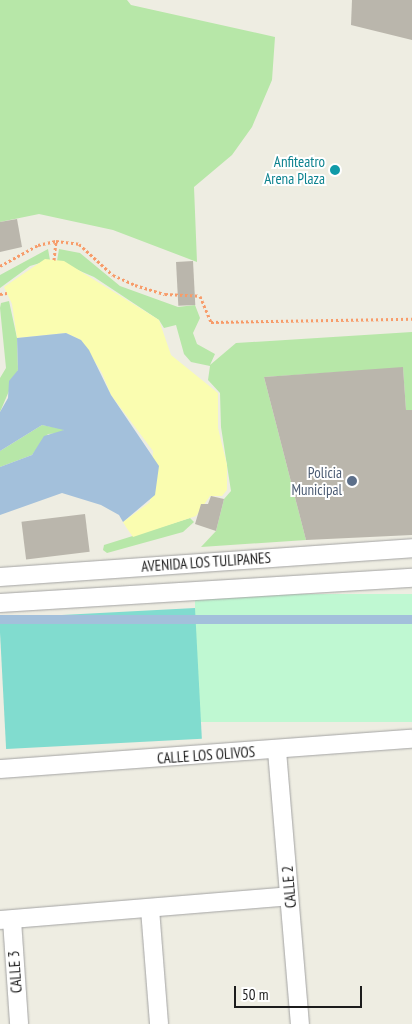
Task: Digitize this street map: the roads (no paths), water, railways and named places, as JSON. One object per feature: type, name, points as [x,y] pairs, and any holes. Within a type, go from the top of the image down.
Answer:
[{"type":"street","name":"AVENIDA LOS TULIPANES","points":[[0,577],[412,548]]},
{"type":"street","points":[[350,552],[351,581]]},
{"type":"street","name":"AVENIDA LOS TULIPANES","points":[[0,603],[412,578]]},
{"type":"street","name":"CALLE LOS OLIVOS","points":[[0,768],[277,751],[412,739]]},
{"type":"street","name":"CALLE 2","points":[[277,751],[300,1024]]},
{"type":"street","points":[[6,920],[289,896]]},
{"type":"street","points":[[150,909],[159,1024]]},
{"type":"street","name":"CALLE 3","points":[[6,920],[19,1024]]},
{"type":"place","name":"Anfiteatro Arena Plaza","points":[[335,170]]},
{"type":"place","name":"Policia Municipal","points":[[352,481]]}]
